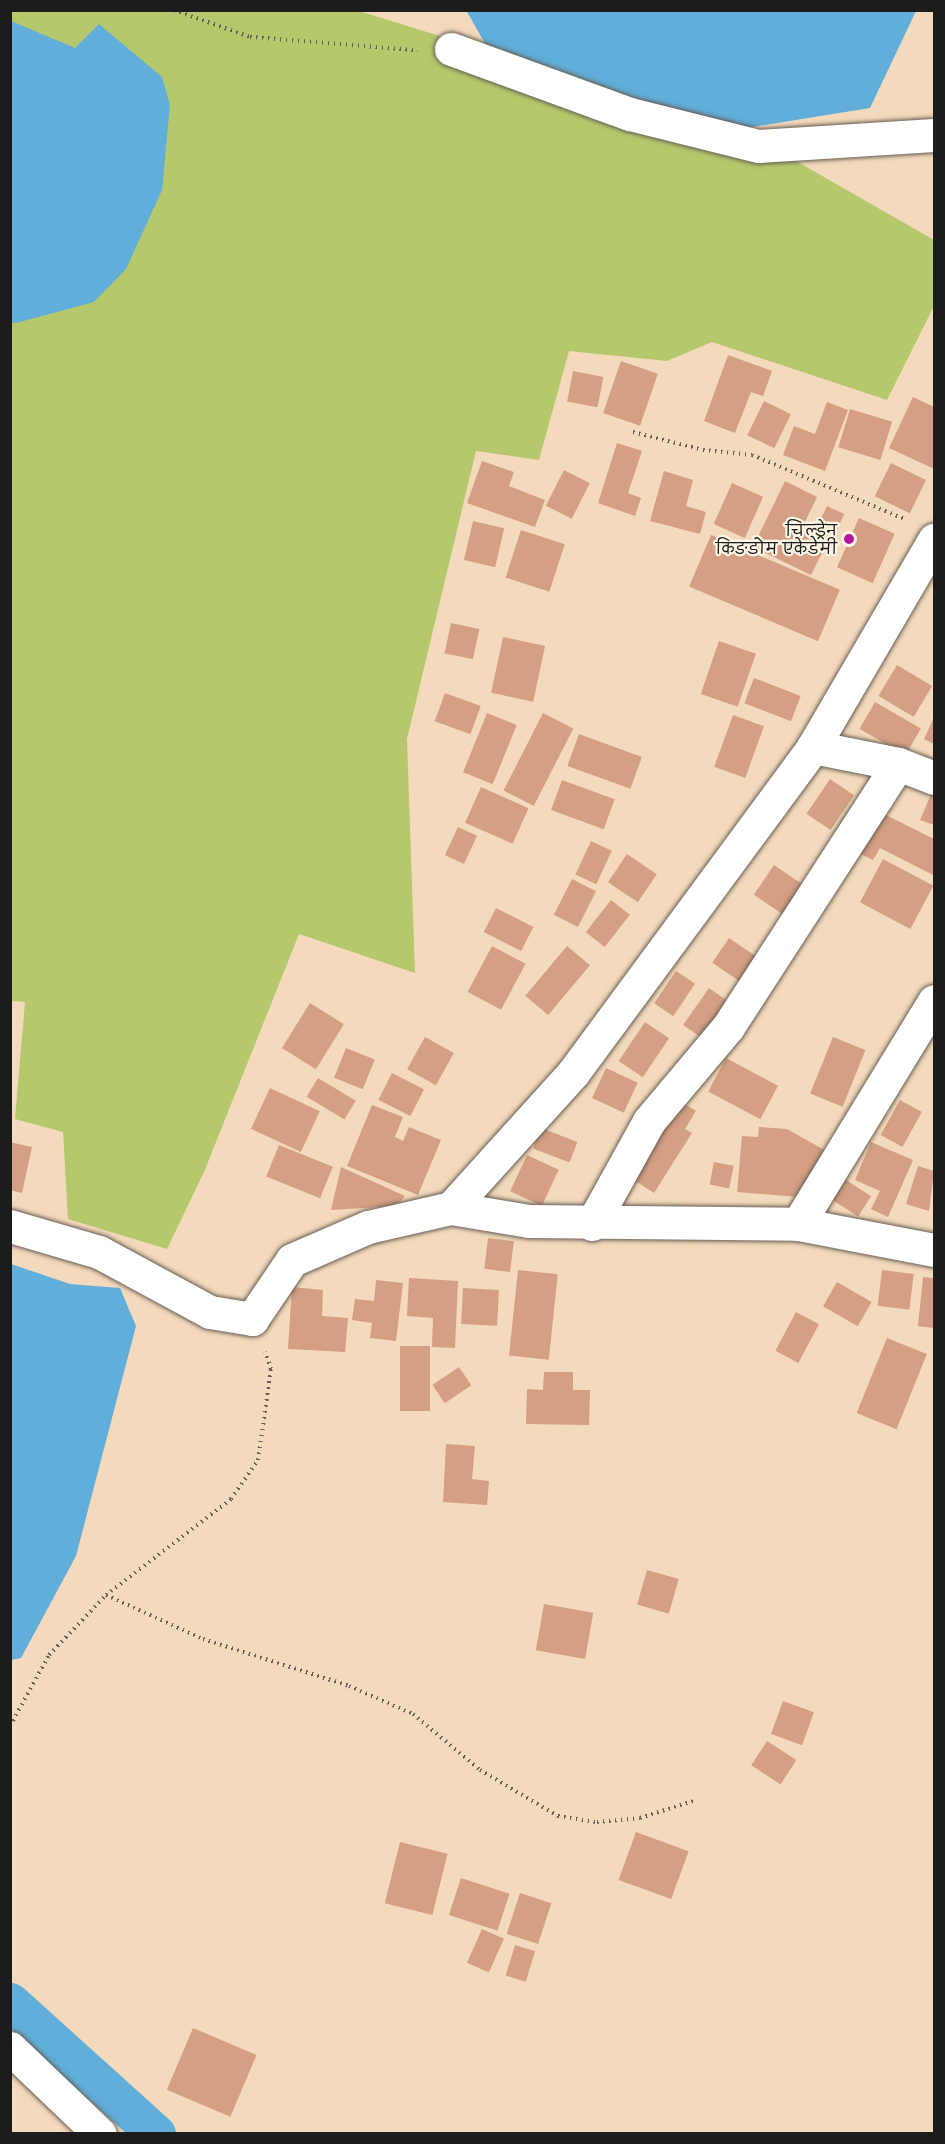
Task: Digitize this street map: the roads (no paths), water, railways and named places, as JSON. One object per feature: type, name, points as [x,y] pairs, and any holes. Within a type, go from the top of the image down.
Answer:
[{"type":"street","points":[[451,49],[630,114],[758,146],[934,135]]},
{"type":"street","points":[[451,1208],[573,1073],[813,747],[924,531]]},
{"type":"street","points":[[813,747],[898,764],[934,778]]},
{"type":"street","points":[[592,1224],[649,1121],[728,1027],[898,764]]},
{"type":"street","points":[[798,1224],[934,1001]]},
{"type":"street","points":[[10,1226],[99,1252],[210,1312],[252,1319],[292,1260],[368,1227],[451,1208],[529,1221],[592,1224],[798,1224],[934,1250]]},
{"type":"street","points":[[10,2048],[100,2133]]},
{"type":"water","points":[[466,10],[916,11],[870,108],[740,129],[644,106],[487,47]]},
{"type":"water","points":[[11,21],[75,48],[99,24],[162,77],[170,105],[162,190],[126,269],[94,302],[16,323],[10,322]]},
{"type":"water","points":[[11,1264],[70,1284],[120,1288],[136,1326],[76,1556],[21,1658],[11,1660]]},
{"type":"waterway","points":[[10,2002],[156,2134]]},
{"type":"place","name":"चिल्ड्रेन किङडोम एकेडेमी","points":[[849,539]]}]
